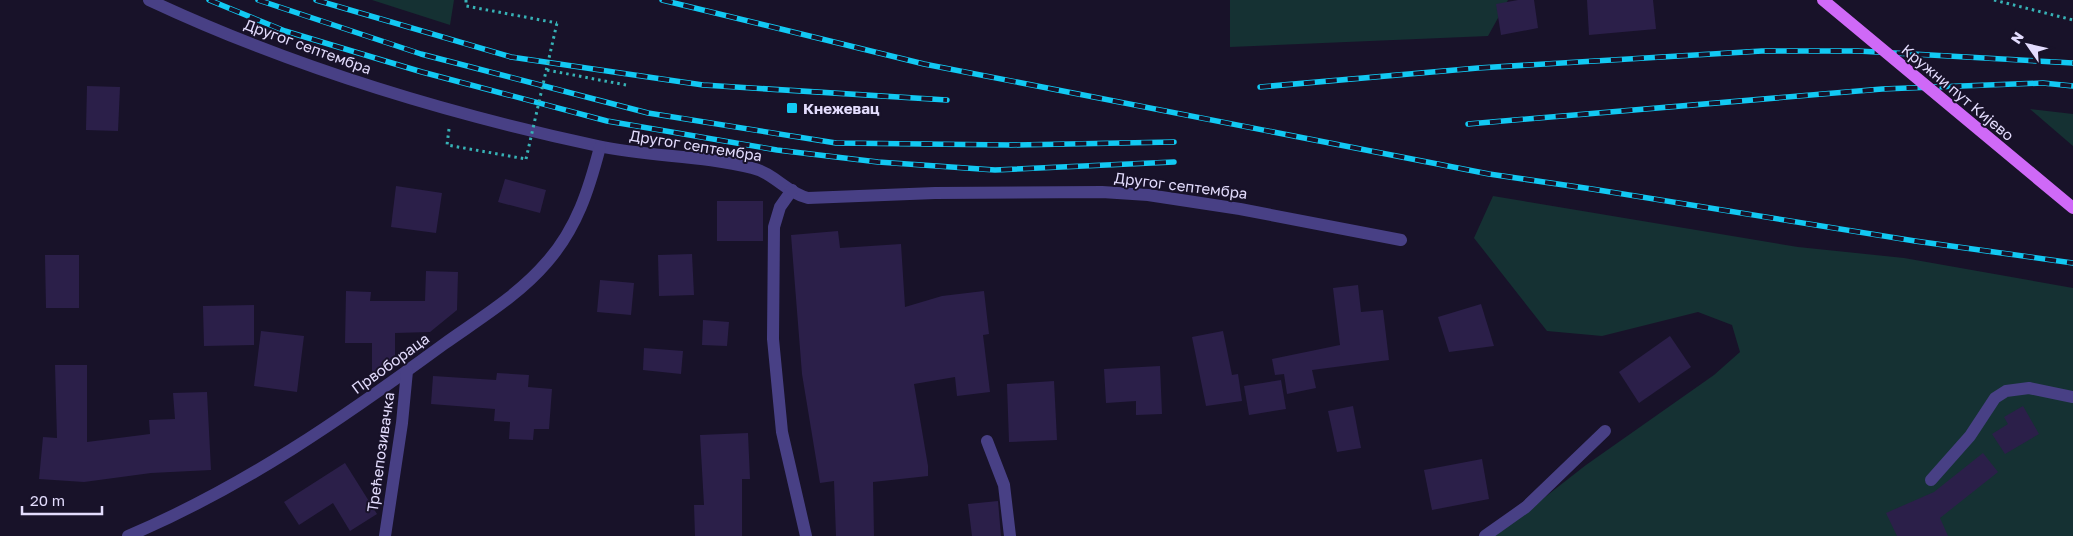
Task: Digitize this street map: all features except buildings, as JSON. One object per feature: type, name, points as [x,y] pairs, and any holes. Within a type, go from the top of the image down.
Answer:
[{"type":"main road","name":"Кружни пут Кијево","points":[[1823,0],[2073,208]]},
{"type":"street","name":"Другог септембра","points":[[149,0],[190,19],[322,70],[451,111],[600,147],[717,161],[752,168],[769,173],[805,198],[935,193],[1102,192],[1148,195],[1240,208],[1401,240]]},
{"type":"street","name":"Првобораца","points":[[128,536],[192,506],[291,451],[337,421],[518,290],[546,264],[568,236],[588,192],[600,147]]},
{"type":"street","points":[[792,190],[780,208],[774,227],[773,339],[782,432],[806,536]]},
{"type":"street","name":"Трећепозивачка","points":[[385,536],[402,423],[407,371]]},
{"type":"street","points":[[1931,480],[1970,436],[1995,398],[2006,391],[2029,388],[2073,397]]},
{"type":"street","points":[[1484,536],[1526,507],[1605,431]]},
{"type":"street","points":[[987,441],[1004,485],[1010,536]]},
{"type":"path","points":[[447,145],[526,159],[557,23],[466,6],[466,0]]},
{"type":"path","points":[[1994,0],[2073,20]]},
{"type":"path","points":[[547,70],[626,85]]},
{"type":"green space","points":[[372,0],[454,0],[450,25]]},
{"type":"green space","points":[[1230,0],[1508,0],[1488,36],[1230,47]]},
{"type":"green space","points":[[2030,109],[2073,114],[2073,146]]},
{"type":"green space","points":[[1493,196],[1798,247],[1904,258],[2073,288],[2073,536],[1495,536],[1586,465],[1714,375],[1740,352],[1732,325],[1698,312],[1602,336],[1547,331],[1474,238]]},
{"type":"railway","points":[[209,0],[285,31],[422,72],[607,121],[777,150],[878,162],[995,170],[1174,162]]},
{"type":"railway","points":[[258,0],[421,54],[648,113],[836,143],[1010,145],[1174,142]]},
{"type":"railway","points":[[316,0],[511,57],[703,85],[947,100]]},
{"type":"railway","points":[[662,0],[924,64],[1489,174],[1915,241],[2073,263]]},
{"type":"railway","points":[[1260,87],[1478,68],[1762,51],[1858,51],[2073,63]]},
{"type":"railway","points":[[1468,124],[1882,89],[2043,83],[2073,86]]},
{"type":"place","name":"Кнежевац","points":[[792,108]]}]
